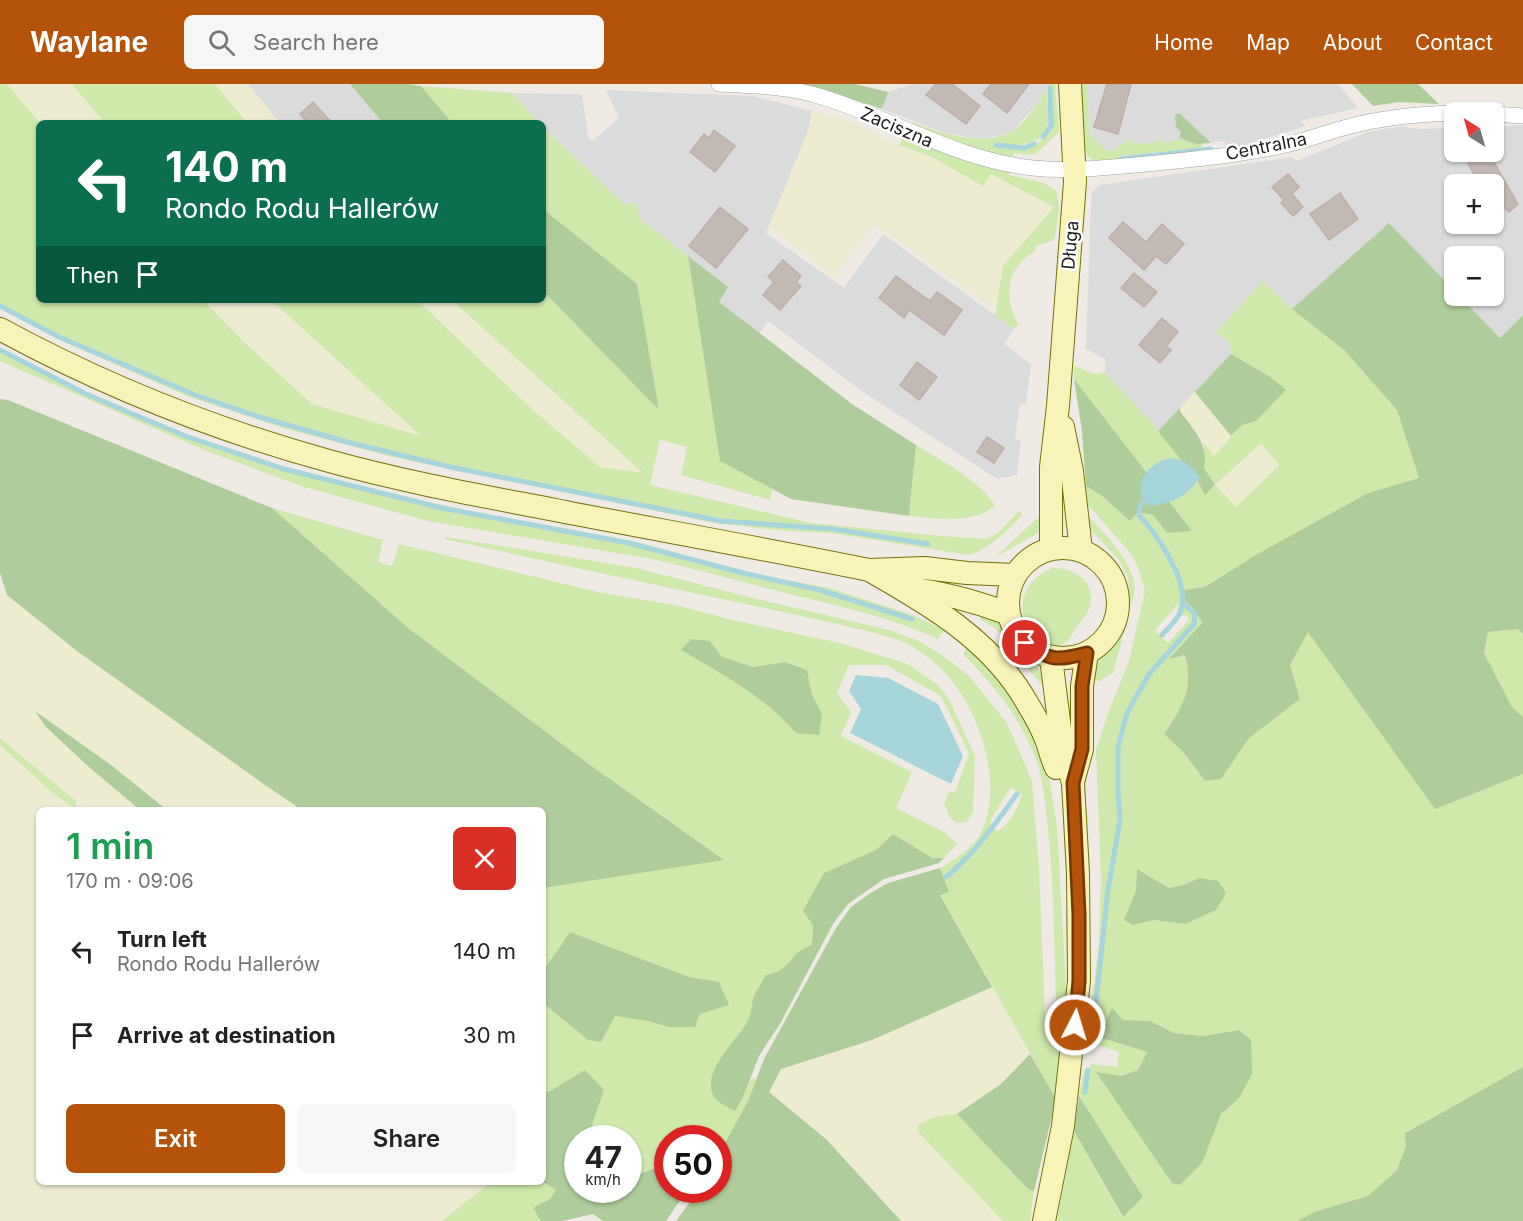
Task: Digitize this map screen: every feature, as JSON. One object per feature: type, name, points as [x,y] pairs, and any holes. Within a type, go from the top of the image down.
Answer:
[{"type":"main road","name":"Długa","points":[[1051,548],[1051,467],[1058,406],[1075,170],[1070,84]]},
{"type":"main road","points":[[0,328],[120,387],[259,440],[327,460],[466,493],[869,570],[925,568],[1015,575]]},
{"type":"main road","name":"Długa","points":[[1058,406],[1072,471],[1081,550]]},
{"type":"main road","points":[[1066,547],[1081,550],[1096,557],[1108,569],[1116,584],[1119,601],[1117,618],[1110,633],[1098,646],[1087,653],[1069,658],[1052,658],[1025,643],[1015,630],[1009,615],[1009,594],[1015,575],[1024,563],[1036,554],[1051,548],[1066,547]]},
{"type":"main road","points":[[869,570],[900,587],[984,646],[1018,688],[1047,741],[1052,761],[1074,794]]},
{"type":"main road","points":[[900,587],[974,601],[1009,615]]},
{"type":"main road","points":[[1074,794],[1082,749],[1082,686],[1087,653]]},
{"type":"main road","points":[[1044,1221],[1063,1126],[1079,981],[1079,884],[1074,794],[1062,745],[1052,658]]},
{"type":"street","name":"Zaciszna","points":[[719,84],[790,88],[824,97],[933,142],[966,153],[1032,168],[1075,170]]},
{"type":"street","name":"Centralna","points":[[1075,170],[1228,155],[1290,144],[1349,126],[1408,115],[1444,113]]},
{"type":"street","points":[[1504,115],[1523,116]]},
{"type":"shaded area","points":[[248,84],[350,84],[380,120],[278,120]]},
{"type":"shaded area","points":[[913,84],[1049,84],[1039,102],[1012,131],[999,136],[977,139],[942,132],[882,109],[888,92]]},
{"type":"shaded area","points":[[1087,84],[1338,84],[1358,108],[1300,121],[1306,126],[1230,150],[1223,141],[1105,150],[1090,134]]},
{"type":"shaded area","points":[[606,90],[753,96],[812,111],[808,132],[766,233],[844,288],[883,234],[1014,329],[1004,344],[1031,364],[1026,404],[1020,403],[1015,439],[1021,441],[1017,475],[997,479],[863,392],[768,321],[759,334],[718,302],[727,287],[640,219],[636,203],[625,205],[546,130],[546,120],[536,120],[512,93],[582,94],[588,137],[592,141],[619,118]]},
{"type":"shaded area","points":[[1523,125],[1523,315],[1500,338],[1469,306],[1504,306],[1504,246],[1444,246],[1444,280],[1389,223],[1292,309],[1264,282],[1217,333],[1229,342],[1231,354],[1158,431],[1105,372],[1105,359],[1086,349],[1092,192],[1100,185],[1292,157],[1297,161],[1368,132],[1402,126],[1415,129],[1444,128],[1444,162],[1504,162],[1504,126]]},
{"type":"green space","points":[[0,84],[7,84],[37,120],[36,303],[206,303],[246,344],[312,404],[421,436],[274,303],[420,303],[535,412],[600,467],[643,473],[455,303],[546,303],[546,294],[658,409],[637,284],[546,211],[546,130],[625,205],[636,202],[640,219],[688,256],[720,460],[772,489],[770,500],[681,475],[687,447],[660,440],[650,485],[811,523],[942,536],[986,539],[998,533],[1020,510],[1022,515],[1005,533],[969,555],[831,533],[786,531],[715,523],[393,457],[283,428],[187,396],[62,341],[0,308]]},
{"type":"green space","points":[[7,84],[72,84],[102,120],[37,120]]},
{"type":"green space","points":[[72,84],[215,84],[245,120],[102,120]]},
{"type":"green space","points":[[215,84],[248,84],[278,120],[245,120]]},
{"type":"green space","points":[[350,84],[421,86],[449,120],[380,120]]},
{"type":"green space","points":[[804,84],[855,84],[888,92],[882,109]]},
{"type":"green space","points":[[1049,84],[1055,84],[1059,132],[1037,153],[1031,155],[1014,153],[1013,157],[982,152],[911,127],[913,122],[936,131],[962,137],[1001,136],[1023,122]],"holes":[[[1049,87],[1052,89],[1052,131],[1038,143],[1026,148],[995,147],[996,143],[1026,144],[1033,142],[1044,133],[1048,113],[1047,91]]]},
{"type":"green space","points":[[1078,84],[1087,84],[1090,134],[1105,150],[1116,150],[1117,145],[1124,145],[1126,139],[1143,144],[1161,139],[1163,144],[1181,140],[1202,144],[1202,148],[1118,156],[1118,162],[1093,160],[1086,152],[1081,134]]},
{"type":"green space","points":[[1352,84],[1418,84],[1439,104],[1399,102],[1373,106]]},
{"type":"green space","points":[[421,86],[512,93],[536,120],[449,120]]},
{"type":"green space","points":[[812,111],[849,120],[905,149],[932,157],[983,186],[991,174],[1054,207],[1003,266],[995,309],[874,224],[833,278],[769,225],[808,132]]},
{"type":"green space","points":[[1179,113],[1211,143],[1196,144],[1179,138],[1181,132],[1176,127],[1175,116]]},
{"type":"green space","points":[[904,137],[957,158],[1010,170],[1009,175],[1044,183],[1057,192],[1059,208],[1055,238],[1035,246],[1035,251],[1018,266],[1010,284],[1009,293],[1013,314],[1018,325],[1014,329],[995,316],[1003,266],[1054,207],[991,174],[983,186],[932,157],[898,145]]},
{"type":"green space","points":[[546,211],[637,284],[659,410],[546,294]]},
{"type":"green space","points":[[1389,223],[1444,280],[1444,306],[1469,306],[1500,338],[1523,315],[1523,634],[1518,629],[1488,632],[1484,653],[1512,707],[1523,717],[1523,774],[1435,809],[1308,632],[1290,665],[1300,699],[1249,738],[1221,779],[1205,781],[1184,753],[1164,734],[1177,715],[1185,697],[1188,678],[1185,655],[1169,659],[1202,623],[1195,610],[1185,601],[1185,590],[1205,587],[1256,555],[1368,493],[1419,478],[1397,410],[1345,351],[1292,309]]},
{"type":"green space","points":[[688,256],[728,287],[719,302],[852,404],[916,445],[909,516],[791,499],[720,461]]},
{"type":"green space","points":[[1263,281],[1292,309],[1345,351],[1397,410],[1419,478],[1368,493],[1435,809],[1523,774],[1523,1067],[1406,1132],[1406,1146],[1397,1170],[1368,1196],[1314,1212],[1297,1221],[1057,1221],[1074,1131],[1122,1217],[1143,1197],[1079,1096],[1084,1070],[1089,1071],[1091,1064],[1117,1067],[1119,1052],[1095,1044],[1094,1038],[1087,1038],[1099,944],[1101,878],[1096,750],[1129,661],[1145,591],[1138,567],[1130,553],[1091,508],[1086,506],[1086,486],[1102,496],[1130,521],[1138,512],[1153,515],[1167,533],[1192,531],[1074,379],[1074,366],[1095,374],[1105,372],[1171,446],[1205,494],[1215,485],[1204,468],[1206,461],[1203,442],[1214,456],[1242,425],[1256,421],[1269,376],[1231,354],[1229,342],[1216,332]],"holes":[[[1261,443],[1279,465],[1236,507],[1215,485]],[[1185,601],[1290,665],[1300,699],[1249,738],[1221,779],[1205,781],[1184,753],[1164,734],[1182,706],[1188,688],[1188,668],[1185,655],[1170,658],[1202,624],[1195,610]],[[1179,603],[1177,613],[1182,616],[1187,615],[1189,620],[1168,643],[1155,630]],[[1138,870],[1169,888],[1199,879],[1185,924],[1154,920],[1133,925],[1124,920],[1136,891]],[[1123,1020],[1150,1021],[1174,1033],[1203,1036],[1239,1030],[1239,1098],[1221,1114],[1211,1137],[1180,1185],[1172,1182],[1097,1073],[1123,1076],[1138,1070],[1147,1052],[1099,1037]]]},
{"type":"green space","points":[[206,303],[274,303],[423,436],[312,404],[246,344]]},
{"type":"green space","points":[[420,303],[455,303],[644,473],[600,467],[535,412]]},
{"type":"green space","points":[[0,348],[77,388],[195,438],[293,471],[472,512],[628,540],[758,575],[829,588],[910,614],[944,630],[938,639],[867,614],[657,560],[428,521],[304,487],[206,451],[0,361]]},
{"type":"green space","points":[[1231,354],[1269,376],[1286,390],[1256,421],[1242,425],[1231,436],[1195,392]]},
{"type":"green space","points":[[1074,379],[1192,531],[1167,533],[1153,515],[1138,512],[1130,521],[1102,496],[1086,486],[1082,431]]},
{"type":"green space","points":[[1195,392],[1231,436],[1214,456],[1180,411],[1180,408]]},
{"type":"green space","points":[[0,399],[8,400],[272,508],[407,627],[586,762],[724,860],[546,888],[546,807],[298,807],[77,651],[7,595],[0,573]]},
{"type":"green space","points":[[1180,408],[1202,444],[1204,468],[1215,485],[1205,495],[1197,480],[1158,431]]},
{"type":"green space","points":[[1261,443],[1279,464],[1236,507],[1215,485]]},
{"type":"green space","points":[[916,445],[969,478],[995,505],[987,511],[966,518],[942,519],[909,516]]},
{"type":"green space","points":[[272,508],[383,540],[378,562],[392,566],[399,544],[598,592],[675,605],[840,643],[908,664],[938,685],[950,701],[975,756],[973,812],[966,822],[956,823],[949,816],[944,804],[949,791],[955,793],[969,753],[941,696],[886,665],[849,665],[837,693],[851,712],[841,736],[912,772],[896,808],[946,833],[957,844],[944,858],[932,859],[893,834],[876,850],[824,873],[813,925],[812,945],[800,951],[780,970],[766,976],[754,996],[750,1017],[741,1034],[724,1052],[743,1097],[750,1080],[757,1078],[749,1099],[732,1130],[732,1125],[654,1125],[654,1169],[642,1173],[642,1125],[592,1125],[604,1090],[585,1070],[546,1092],[546,1005],[588,1040],[615,1016],[669,1027],[728,1005],[719,982],[688,977],[570,932],[546,967],[546,888],[723,859],[586,762],[407,627]],"holes":[[[710,641],[722,657],[753,667],[785,662],[807,670],[812,695],[822,714],[796,732],[771,707],[681,649]]]},
{"type":"green space","points":[[1041,515],[1038,533],[995,557]]},
{"type":"green space","points":[[1087,515],[1123,556],[1130,569],[1134,581],[1134,594],[1130,606],[1128,577],[1119,560],[1086,525]]},
{"type":"green space","points":[[446,537],[636,568],[889,630],[919,641],[969,676],[1007,723],[1032,781],[1039,868],[1045,1017],[1049,1024],[1062,1031],[1056,1099],[940,894],[949,892],[940,868],[966,850],[983,829],[988,813],[990,787],[986,752],[973,716],[955,684],[929,658],[901,641],[882,635],[445,539]],"holes":[[[1011,787],[1022,795],[1009,821],[997,831],[991,826],[991,819]]]},
{"type":"green space","points":[[1052,568],[1069,570],[1082,578],[1090,591],[1091,600],[1088,611],[1070,638],[1056,646],[1031,632],[1022,609],[1029,586]]},
{"type":"green space","points":[[0,589],[77,651],[298,807],[163,807],[111,765],[37,712],[45,726],[136,807],[85,807],[0,738]]},
{"type":"green space","points":[[982,612],[995,620],[1018,650],[1037,666],[1044,683],[1040,683],[996,629],[980,619]]},
{"type":"green space","points":[[1126,625],[1113,673],[1099,681],[1094,679],[1098,663]]},
{"type":"green space","points":[[1518,629],[1523,634],[1523,717],[1512,707],[1484,653],[1488,632]]},
{"type":"green space","points":[[691,639],[710,641],[722,657],[753,667],[785,662],[807,670],[812,695],[822,714],[819,735],[796,733],[756,697],[681,650]]},
{"type":"green space","points":[[969,643],[1021,707],[1048,771],[1057,826],[1066,988],[1065,1015],[1059,1010],[1056,999],[1052,872],[1040,772],[1028,740],[1012,713],[994,688],[963,654]]},
{"type":"green space","points":[[35,711],[111,765],[163,807],[136,807],[45,726]]},
{"type":"green space","points":[[0,738],[76,801],[76,807],[55,795],[0,745]]},
{"type":"green space","points":[[0,745],[55,795],[73,807],[36,807],[36,1185],[487,1185],[442,1221],[0,1221]]},
{"type":"green space","points":[[893,834],[932,858],[944,858],[939,863],[884,879],[848,904],[833,924],[781,1022],[759,1056],[735,1111],[723,1104],[713,1095],[711,1086],[716,1066],[747,1022],[754,996],[766,975],[785,967],[800,951],[812,945],[813,925],[803,911],[824,873],[876,850]]},
{"type":"green space","points":[[940,868],[949,892],[940,895],[992,987],[872,1040],[781,1069],[769,1092],[826,1139],[901,1221],[676,1221],[689,1203],[732,1203],[732,1130],[749,1099],[764,1059],[836,928],[851,907],[888,883]]},
{"type":"green space","points":[[1137,869],[1169,888],[1184,885],[1199,878],[1218,881],[1226,893],[1216,910],[1185,924],[1154,920],[1133,925],[1124,920],[1136,891]]},
{"type":"green space","points":[[570,932],[689,977],[719,982],[729,1005],[700,1014],[695,1027],[669,1027],[615,1016],[601,1042],[588,1040],[546,1005],[546,967]]},
{"type":"green space","points":[[992,987],[1030,1054],[1001,1084],[957,1114],[934,1117],[919,1133],[1003,1221],[901,1221],[827,1139],[769,1092],[781,1069],[872,1040]]},
{"type":"green space","points":[[1112,1008],[1123,1020],[1150,1021],[1174,1033],[1203,1036],[1239,1030],[1251,1040],[1252,1074],[1239,1098],[1221,1114],[1202,1163],[1180,1185],[1172,1183],[1096,1072],[1122,1076],[1138,1070],[1147,1052],[1099,1037]]},
{"type":"green space","points":[[1030,1054],[1056,1099],[1034,1191],[1028,1189],[957,1114],[1001,1084]]},
{"type":"green space","points":[[1523,1067],[1523,1221],[1297,1221],[1314,1212],[1368,1196],[1397,1170],[1406,1146],[1405,1133]]},
{"type":"green space","points":[[585,1070],[604,1090],[592,1125],[564,1125],[564,1203],[642,1203],[642,1173],[654,1169],[654,1203],[678,1203],[666,1221],[603,1221],[593,1214],[562,1221],[541,1221],[533,1208],[550,1199],[556,1190],[546,1184],[546,1092]]},
{"type":"green space","points":[[1079,1096],[1143,1197],[1123,1217],[1074,1131]]},
{"type":"green space","points":[[957,1114],[1028,1189],[1034,1191],[1030,1221],[1003,1221],[919,1133],[918,1125],[934,1117]]},
{"type":"green space","points":[[546,1184],[557,1190],[550,1199],[533,1208],[541,1221],[442,1221],[487,1185]]},
{"type":"water","points":[[1170,458],[1188,464],[1200,478],[1178,498],[1150,506],[1141,491],[1141,483],[1148,470]]},
{"type":"water","points":[[856,675],[888,678],[938,704],[963,756],[951,784],[850,733],[861,709],[849,691]]},
{"type":"building","points":[[936,84],[952,84],[980,106],[966,124],[926,95]]},
{"type":"building","points":[[991,84],[1029,84],[1007,113],[983,94]]},
{"type":"building","points":[[1107,84],[1131,84],[1118,134],[1094,127]]},
{"type":"building","points":[[313,102],[329,120],[305,120],[300,114]]},
{"type":"building","points":[[714,130],[735,146],[715,172],[690,152],[704,134],[709,138]]},
{"type":"building","points":[[1467,162],[1494,162],[1501,174],[1474,174]]},
{"type":"building","points":[[1288,174],[1299,187],[1292,194],[1303,207],[1293,216],[1281,203],[1284,200],[1272,187]]},
{"type":"building","points":[[1504,180],[1518,204],[1509,212],[1504,207]]},
{"type":"building","points":[[1340,193],[1358,219],[1329,240],[1310,214]]},
{"type":"building","points":[[720,207],[748,229],[716,268],[689,246]]},
{"type":"building","points":[[1123,222],[1146,242],[1162,224],[1184,244],[1166,264],[1156,256],[1144,270],[1109,238]]},
{"type":"building","points":[[783,260],[801,276],[796,282],[801,286],[780,310],[763,295],[774,282],[768,277]]},
{"type":"building","points":[[1134,273],[1157,292],[1144,307],[1121,288]]},
{"type":"building","points":[[896,276],[930,301],[937,292],[962,310],[944,335],[909,310],[904,318],[879,298]]},
{"type":"building","points":[[1162,318],[1178,332],[1166,346],[1171,350],[1160,363],[1139,345]]},
{"type":"building","points":[[917,362],[937,377],[919,400],[900,385]]},
{"type":"building","points":[[987,437],[1004,448],[994,463],[977,452]]},
{"type":"waterway","points":[[1043,137],[1051,126],[1050,88]]},
{"type":"waterway","points":[[996,145],[1024,148],[1034,144]]},
{"type":"waterway","points":[[1120,159],[1211,149]]},
{"type":"waterway","points":[[0,306],[59,337],[195,395],[256,416],[347,442],[450,467],[721,521],[833,529],[928,544]]},
{"type":"waterway","points":[[0,350],[84,393],[135,415],[188,437],[284,469],[442,508],[629,543],[743,573],[820,590],[912,619]]},
{"type":"waterway","points":[[1144,500],[1139,515],[1163,547],[1182,589],[1183,602],[1180,613],[1162,635]]},
{"type":"waterway","points":[[1092,1040],[1108,889],[1120,821],[1118,747],[1127,713],[1149,674],[1194,624],[1195,614],[1183,603]]},
{"type":"waterway","points":[[946,877],[993,827],[1017,794]]},
{"type":"waterway","points":[[1085,1092],[1088,1070]]},
{"type":"route","points":[[1025,643],[1039,653],[1052,658],[1069,658],[1087,653],[1082,686],[1082,749],[1073,783],[1079,915],[1079,981],[1075,1025]]}]
